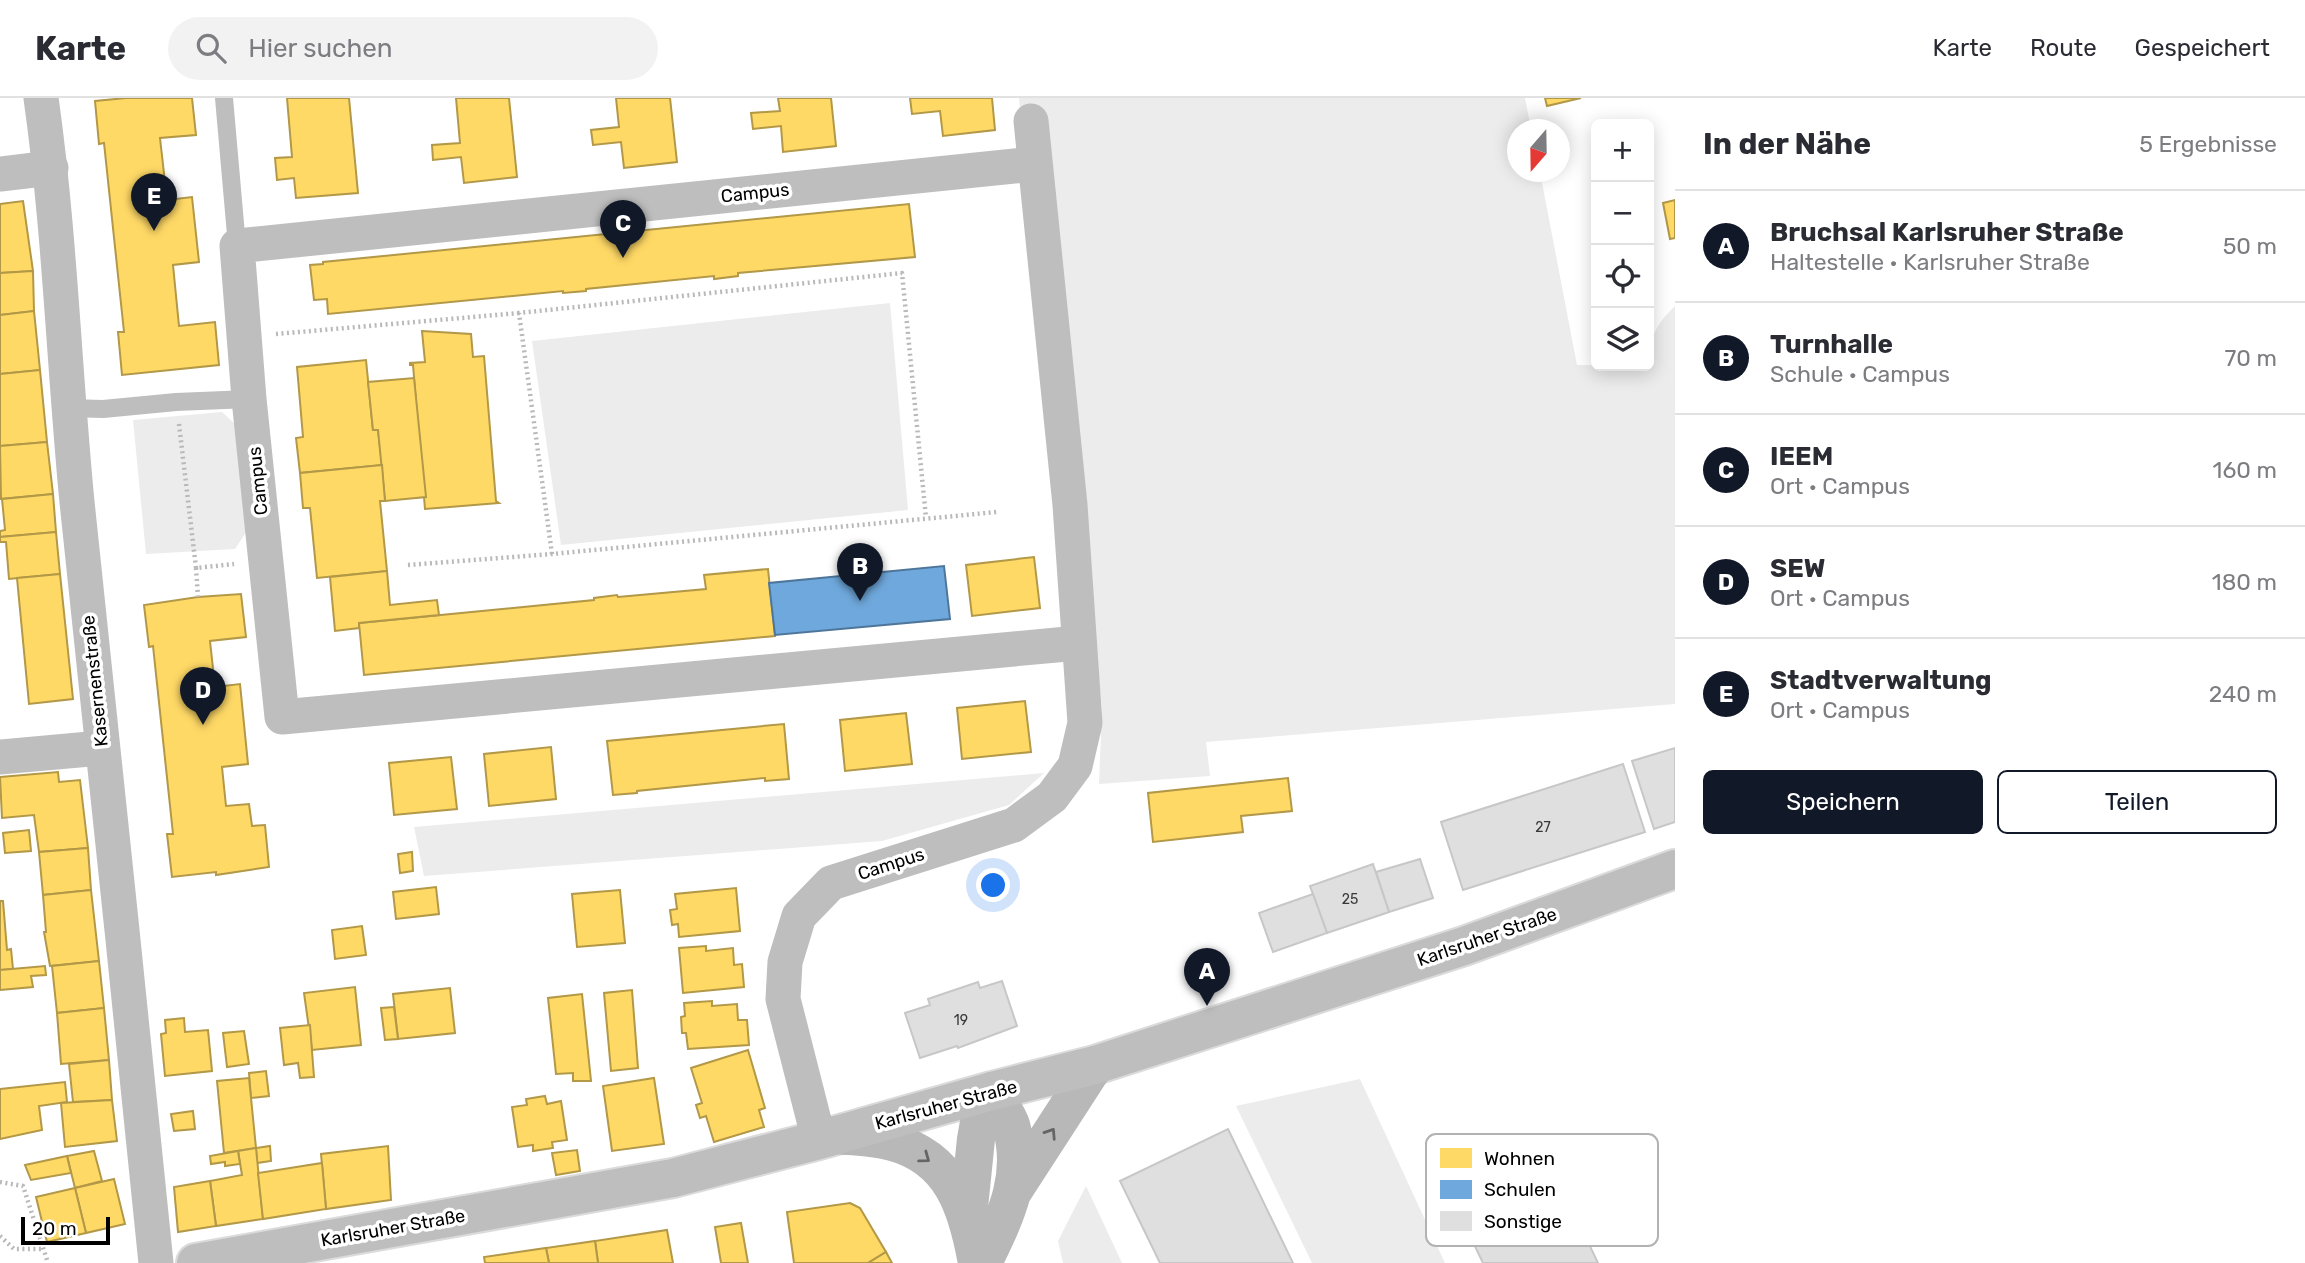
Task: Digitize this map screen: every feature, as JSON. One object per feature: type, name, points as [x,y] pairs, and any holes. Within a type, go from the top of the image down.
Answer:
[{"type":"main road","name":"Karlsruher Straße","points":[[198,1263],[673,1178],[828,1137],[1095,1065],[1464,946],[1675,869]]},
{"type":"street","name":"Kasernenstraße","points":[[41,98],[51,168],[68,408],[101,748],[156,1263]]},
{"type":"street","name":"Campus","points":[[828,1137],[783,999],[785,962],[799,916],[831,883],[1014,824],[1052,797],[1075,766],[1085,723],[1070,505],[1031,121]]},
{"type":"street","name":"Campus","points":[[1034,164],[237,246],[249,399],[282,717],[1078,642]]},
{"type":"street","points":[[0,174],[51,168]]},
{"type":"street","points":[[0,757],[101,748]]},
{"type":"street","points":[[983,1263],[1014,1190],[1095,1065]]},
{"type":"street","points":[[967,1223],[976,1139],[988,1093]]},
{"type":"street","points":[[988,1093],[1010,1123],[1016,1155],[1014,1190]]},
{"type":"street","points":[[828,1137],[891,1142],[925,1155],[956,1187],[976,1263]]},
{"type":"lane","points":[[224,98],[237,246]]},
{"type":"lane","points":[[68,408],[103,409],[249,399]]},
{"type":"path","points":[[244,337],[519,313],[902,273],[926,518]]},
{"type":"path","points":[[519,313],[552,554]]},
{"type":"path","points":[[176,402],[198,597]]},
{"type":"path","points":[[408,565],[997,512]]},
{"type":"path","points":[[195,568],[266,560]]},
{"type":"path","points":[[0,1182],[23,1186],[48,1263]]},
{"type":"path","points":[[0,1236],[14,1249],[43,1249]]},
{"type":"shaded area","points":[[1019,98],[1525,98],[1529,119],[1507,119],[1507,182],[1542,182],[1577,365],[1591,365],[1591,371],[1654,371],[1654,333],[1675,306],[1675,704],[1206,742],[1210,776],[1099,784],[1102,709],[1045,123],[1021,123]]},
{"type":"shaded area","points":[[890,303],[908,510],[561,545],[532,341]]},
{"type":"shaded area","points":[[222,412],[237,426],[247,531],[235,549],[146,554],[133,420]]},
{"type":"shaded area","points":[[1044,773],[1009,805],[882,841],[424,876],[414,827]]},
{"type":"shaded area","points":[[1360,1079],[1426,1222],[1426,1246],[1437,1246],[1445,1263],[1312,1263],[1236,1106]]},
{"type":"shaded area","points":[[1086,1186],[1122,1263],[1063,1263],[1058,1241]]},
{"type":"building: Wohnen","points":[[192,98],[196,135],[160,138],[167,200],[192,197],[199,262],[173,265],[179,326],[215,322],[219,365],[122,375],[118,332],[124,332],[104,143],[99,144],[95,101]]},
{"type":"building: Wohnen","points":[[287,98],[349,98],[358,193],[296,198],[294,178],[277,180],[275,158],[292,157]]},
{"type":"building: Wohnen","points":[[456,98],[509,98],[517,177],[464,183],[461,157],[433,160],[432,145],[460,143]]},
{"type":"building: Wohnen","points":[[616,98],[670,98],[677,162],[624,168],[621,142],[593,145],[591,130],[619,127]]},
{"type":"building: Wohnen","points":[[778,98],[831,98],[836,146],[783,152],[781,126],[753,129],[751,113],[780,111]]},
{"type":"building: Wohnen","points":[[910,98],[992,98],[995,130],[943,136],[940,111],[912,114]]},
{"type":"building: Wohnen","points":[[1545,98],[1581,98],[1547,106]]},
{"type":"building: Wohnen","points":[[1675,200],[1675,238],[1670,239],[1663,203]]},
{"type":"building: Wohnen","points":[[23,201],[33,271],[0,273],[0,204]]},
{"type":"building: Wohnen","points":[[909,204],[915,257],[738,273],[738,276],[714,279],[714,276],[586,291],[328,314],[327,299],[314,300],[310,265],[323,262]]},
{"type":"building: Wohnen","points":[[33,271],[34,311],[0,315],[0,273]]},
{"type":"building: Wohnen","points":[[34,311],[40,370],[0,374],[0,315]]},
{"type":"building: Wohnen","points":[[422,331],[471,334],[473,357],[484,356],[496,501],[499,503],[425,509],[413,365],[410,365],[425,362]]},
{"type":"building: Wohnen","points":[[366,360],[373,430],[378,430],[382,465],[300,473],[296,438],[303,437],[297,367]]},
{"type":"building: Wohnen","points":[[40,370],[47,442],[0,446],[0,374]]},
{"type":"building: Wohnen","points":[[414,378],[426,497],[385,501],[378,430],[373,430],[368,382]]},
{"type":"building: Wohnen","points":[[47,442],[53,494],[1,499],[0,446]]},
{"type":"building: Wohnen","points":[[382,465],[385,501],[380,501],[387,571],[317,578],[310,508],[303,508],[300,473]]},
{"type":"building: Wohnen","points":[[53,494],[56,532],[0,537],[0,531],[5,530],[2,499]]},
{"type":"building: Wohnen","points":[[56,532],[60,574],[9,579],[6,542],[0,542],[0,537]]},
{"type":"building: Wohnen","points":[[1034,557],[1040,608],[972,616],[966,565]]},
{"type":"building: Wohnen","points":[[768,569],[775,636],[364,675],[359,623],[594,600],[617,595],[706,589],[704,575]]},
{"type":"building: Wohnen","points":[[387,571],[390,605],[437,600],[439,615],[359,623],[359,628],[335,631],[330,577]]},
{"type":"building: Wohnen","points":[[60,574],[73,699],[29,704],[17,578]]},
{"type":"building: Wohnen","points":[[241,594],[246,637],[210,641],[215,687],[240,684],[248,764],[222,767],[226,806],[249,804],[252,826],[265,825],[269,867],[216,875],[216,872],[172,877],[167,834],[173,834],[153,646],[149,647],[144,605]]},
{"type":"building: Wohnen","points":[[1025,701],[1031,752],[962,759],[957,708]]},
{"type":"building: Wohnen","points":[[906,713],[912,764],[845,771],[840,720]]},
{"type":"building: Wohnen","points":[[784,724],[789,779],[765,781],[765,778],[613,795],[607,741]]},
{"type":"building: Wohnen","points":[[551,747],[556,799],[489,806],[484,754]]},
{"type":"building: Wohnen","points":[[451,757],[457,809],[394,815],[389,763]]},
{"type":"building: Wohnen","points":[[58,772],[59,782],[80,780],[88,848],[39,852],[34,815],[2,818],[0,777]]},
{"type":"building: Wohnen","points":[[1288,778],[1292,811],[1241,816],[1243,832],[1153,842],[1148,793]]},
{"type":"building: Wohnen","points":[[29,830],[31,851],[5,853],[3,833]]},
{"type":"building: Wohnen","points":[[88,848],[91,890],[43,895],[39,852]]},
{"type":"building: Wohnen","points":[[412,852],[413,871],[400,873],[398,854]]},
{"type":"building: Wohnen","points":[[436,887],[439,914],[396,919],[393,892]]},
{"type":"building: Wohnen","points":[[736,888],[740,931],[679,937],[678,924],[672,925],[670,910],[677,909],[675,894]]},
{"type":"building: Wohnen","points":[[91,890],[99,961],[50,966],[44,932],[43,895]]},
{"type":"building: Wohnen","points":[[620,890],[625,943],[577,947],[572,894]]},
{"type":"building: Wohnen","points":[[0,901],[3,901],[7,950],[11,949],[13,969],[0,970]]},
{"type":"building: Wohnen","points":[[362,926],[366,955],[335,959],[332,930]]},
{"type":"building: Wohnen","points":[[706,946],[706,951],[733,948],[734,965],[742,964],[744,987],[683,993],[679,948]]},
{"type":"building: Wohnen","points":[[99,961],[104,1008],[57,1013],[52,966]]},
{"type":"building: Wohnen","points":[[45,966],[46,975],[31,976],[33,987],[0,990],[0,970]]},
{"type":"building: Wohnen","points":[[355,987],[361,1045],[312,1050],[304,993]]},
{"type":"building: Wohnen","points":[[450,988],[455,1033],[398,1039],[393,994]]},
{"type":"building: Wohnen","points":[[632,990],[638,1068],[611,1071],[604,993]]},
{"type":"building: Wohnen","points":[[582,994],[591,1081],[573,1081],[573,1073],[556,1074],[548,998]]},
{"type":"building: Wohnen","points":[[712,1001],[712,1006],[737,1004],[738,1020],[747,1020],[749,1045],[688,1049],[686,1033],[682,1033],[684,1003]]},
{"type":"building: Wohnen","points":[[394,1007],[398,1039],[385,1040],[381,1008]]},
{"type":"building: Wohnen","points":[[104,1008],[109,1060],[61,1064],[57,1013]]},
{"type":"building: Wohnen","points":[[184,1018],[185,1032],[208,1030],[212,1071],[165,1076],[161,1034],[166,1033],[165,1020]]},
{"type":"building: Wohnen","points":[[310,1025],[314,1077],[300,1078],[298,1063],[284,1065],[280,1028]]},
{"type":"building: Wohnen","points":[[244,1031],[249,1064],[227,1067],[223,1033]]},
{"type":"building: Wohnen","points":[[748,1050],[765,1108],[759,1110],[764,1127],[714,1142],[706,1116],[700,1118],[696,1105],[702,1103],[691,1068]]},
{"type":"building: Wohnen","points":[[109,1060],[112,1100],[73,1102],[69,1064]]},
{"type":"building: Wohnen","points":[[266,1071],[269,1096],[251,1098],[249,1073]]},
{"type":"building: Wohnen","points":[[249,1078],[256,1148],[224,1153],[217,1081]]},
{"type":"building: Wohnen","points":[[654,1078],[664,1144],[612,1151],[603,1086]]},
{"type":"building: Wohnen","points":[[65,1082],[67,1102],[39,1106],[42,1130],[0,1139],[0,1089]]},
{"type":"building: Wohnen","points":[[545,1096],[547,1104],[561,1101],[567,1140],[552,1142],[553,1148],[533,1151],[533,1145],[518,1147],[512,1107],[527,1105],[526,1099]]},
{"type":"building: Wohnen","points":[[112,1100],[117,1141],[65,1147],[61,1103]]},
{"type":"building: Wohnen","points":[[193,1111],[195,1129],[174,1131],[171,1114]]},
{"type":"building: Wohnen","points":[[270,1146],[271,1161],[257,1163],[256,1148]]},
{"type":"building: Wohnen","points":[[388,1146],[391,1200],[326,1209],[321,1154]]},
{"type":"building: Wohnen","points":[[256,1148],[263,1219],[216,1226],[210,1181],[242,1175],[238,1151]]},
{"type":"building: Wohnen","points":[[577,1150],[580,1171],[556,1175],[552,1153]]},
{"type":"building: Wohnen","points":[[94,1151],[102,1181],[75,1188],[67,1156]]},
{"type":"building: Wohnen","points":[[238,1151],[240,1164],[211,1164],[210,1156]]},
{"type":"building: Wohnen","points":[[67,1156],[71,1173],[31,1180],[25,1165]]},
{"type":"building: Wohnen","points":[[322,1163],[326,1209],[263,1219],[258,1173]]},
{"type":"building: Wohnen","points":[[114,1179],[125,1224],[86,1233],[75,1188]]},
{"type":"building: Wohnen","points":[[210,1181],[216,1226],[178,1232],[174,1187]]},
{"type":"building: Wohnen","points":[[75,1188],[86,1233],[47,1242],[36,1197]]},
{"type":"building: Wohnen","points":[[850,1203],[860,1208],[886,1252],[868,1263],[794,1263],[787,1212]]},
{"type":"building: Wohnen","points":[[741,1223],[748,1263],[721,1263],[715,1227]]},
{"type":"building: Wohnen","points":[[667,1230],[673,1263],[598,1263],[595,1241]]},
{"type":"building: Wohnen","points":[[595,1241],[598,1263],[549,1263],[546,1248]]},
{"type":"building: Wohnen","points":[[546,1248],[549,1263],[485,1263],[484,1257]]},
{"type":"building: Wohnen","points":[[886,1252],[892,1263],[868,1263]]},
{"type":"building: Schulen","points":[[944,566],[950,619],[775,635],[769,583]]},
{"type":"building: Sonstige","points":[[1675,748],[1675,822],[1654,829],[1632,761]]},
{"type":"building: Sonstige","points":[[1623,764],[1645,832],[1463,890],[1441,822]]},
{"type":"building: Sonstige","points":[[1420,859],[1433,898],[1389,912],[1376,872]]},
{"type":"building: Sonstige","points":[[1373,864],[1389,912],[1327,933],[1310,886]]},
{"type":"building: Sonstige","points":[[1313,894],[1327,933],[1273,952],[1259,913]]},
{"type":"building: Sonstige","points":[[1002,981],[1017,1026],[958,1048],[957,1046],[920,1058],[905,1013],[930,1005],[928,999],[978,982],[980,988]]},
{"type":"building: Sonstige","points":[[1228,1129],[1293,1263],[1160,1263],[1120,1181]]},
{"type":"building: Sonstige","points":[[1475,1246],[1590,1246],[1598,1263],[1483,1263]]},
{"type":"place","name":"Stadtverwaltung","points":[[154,231]]},
{"type":"place","name":"IEEM","points":[[623,258]]},
{"type":"place","name":"Turnhalle","points":[[860,601]]},
{"type":"place","name":"SEW","points":[[203,725]]},
{"type":"place","name":"Bruchsal Karlsruher Straße","points":[[1207,1006]]}]
